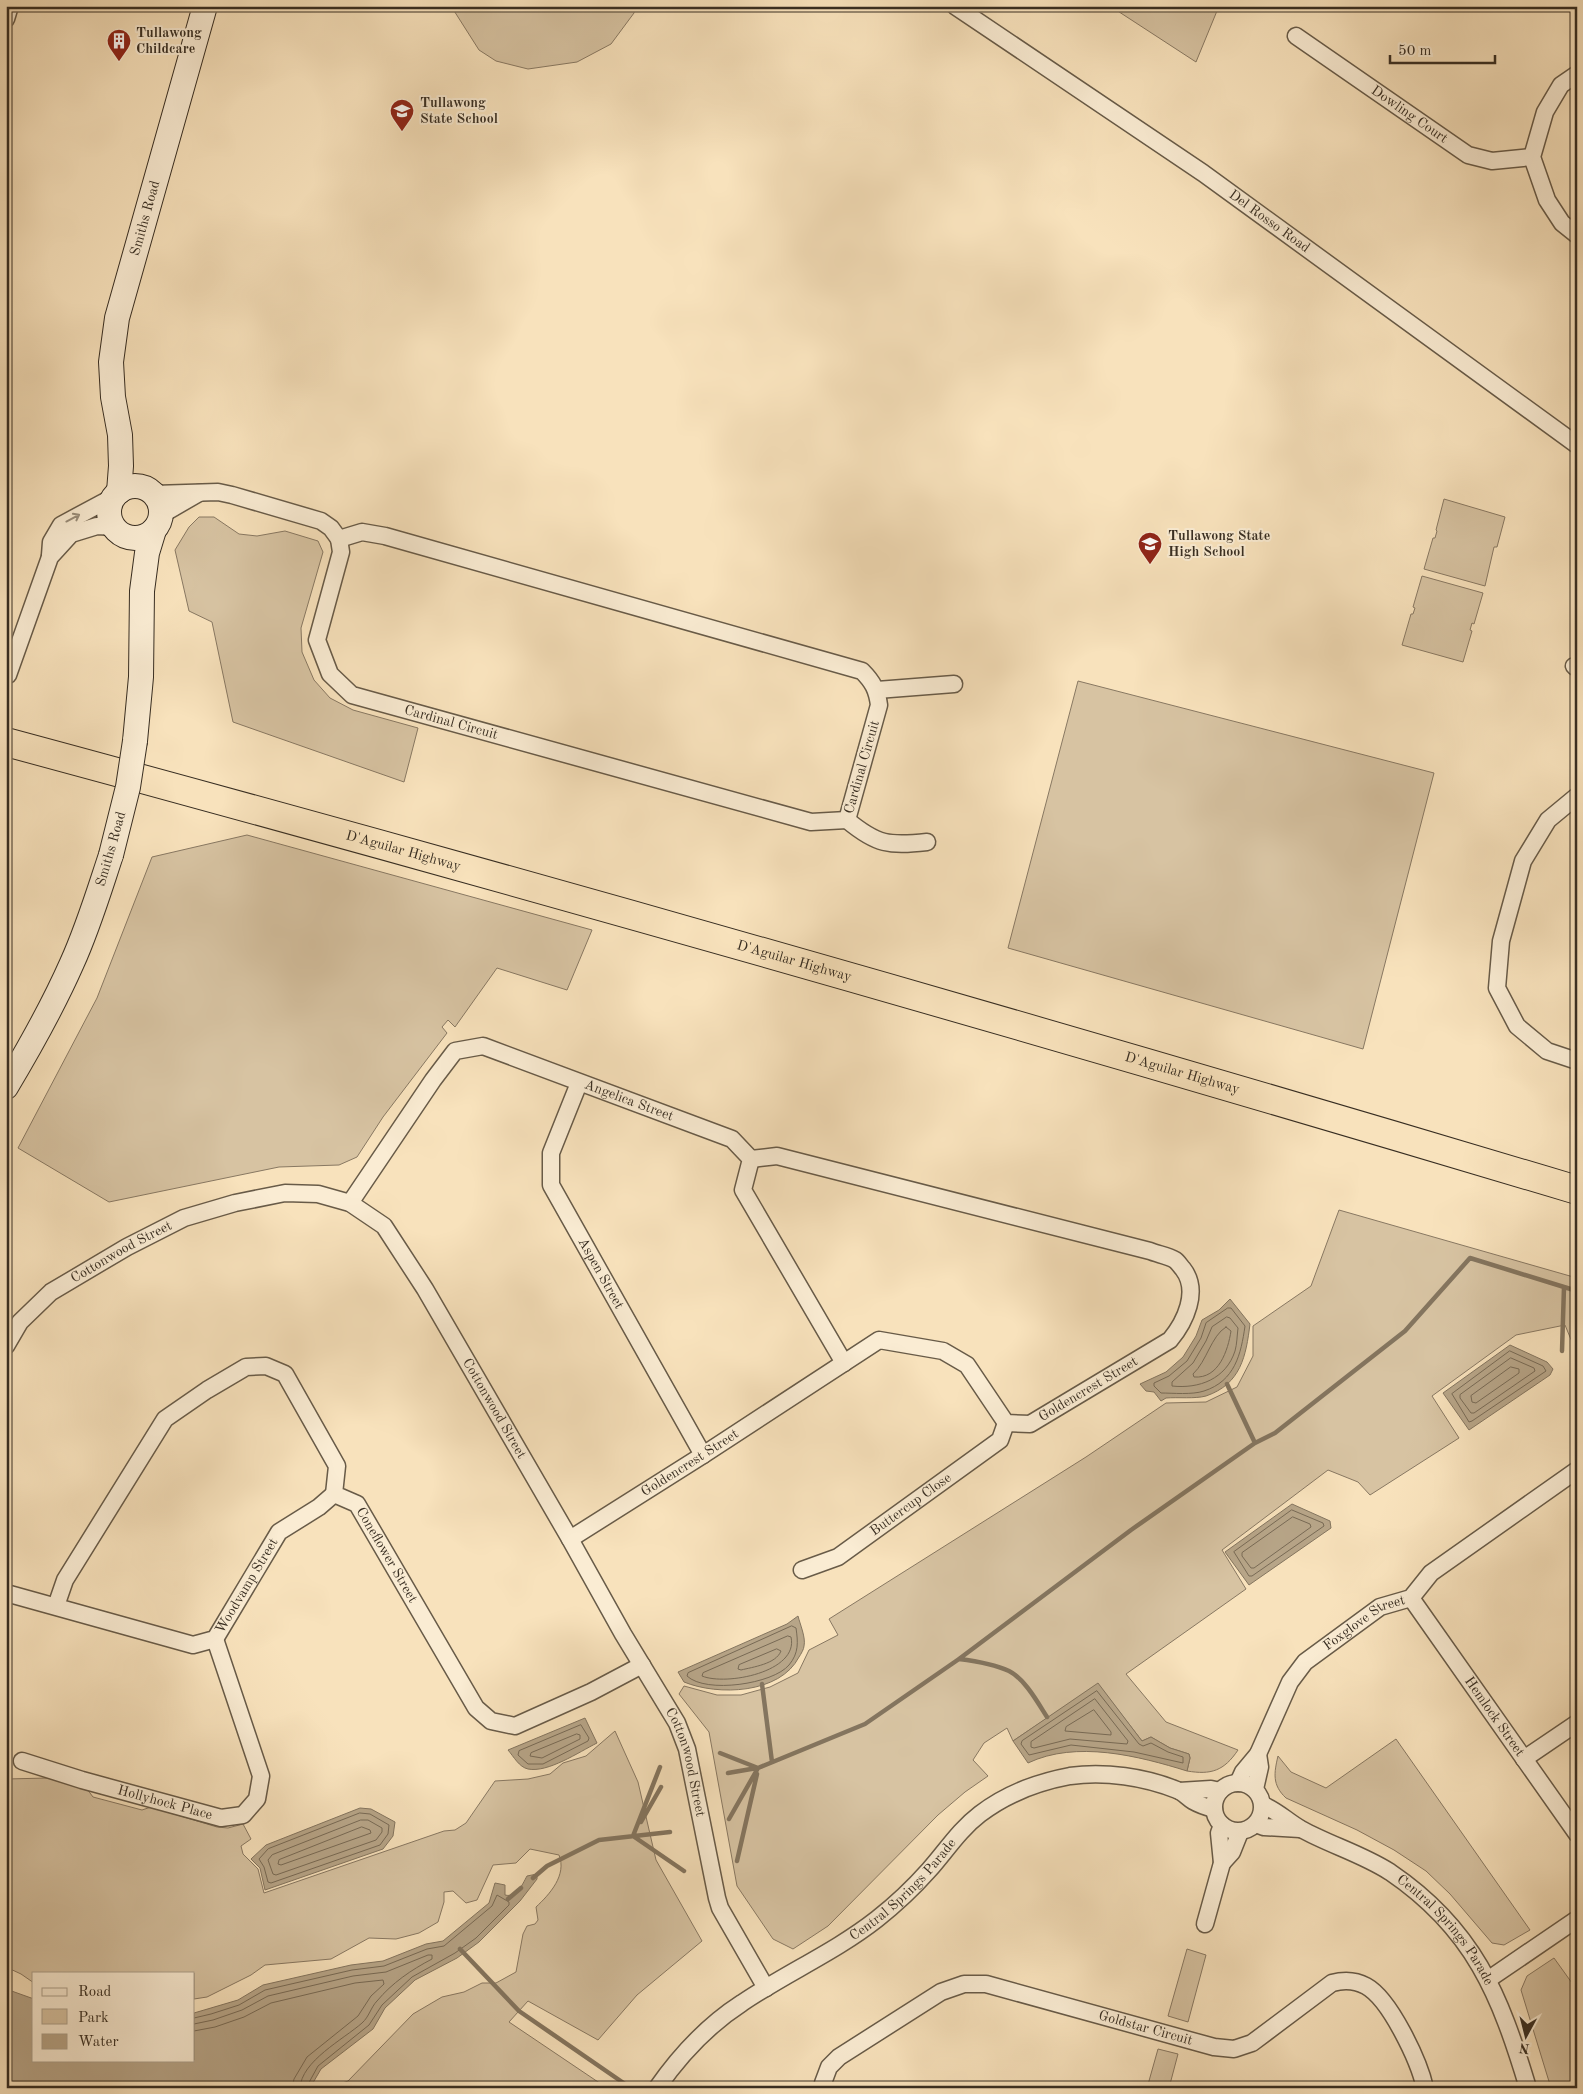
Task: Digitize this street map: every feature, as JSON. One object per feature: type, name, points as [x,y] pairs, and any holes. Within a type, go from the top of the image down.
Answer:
[{"type":"highway","name":"D'Aguilar Highway","points":[[6,742],[609,907],[1265,1097],[1577,1190]]},
{"type":"main road","name":"Smiths Road","points":[[117,494],[121,466],[120,435],[113,397],[111,368],[117,318],[205,6]]},
{"type":"main road","name":"Smiths Road","points":[[6,1087],[29,1048],[72,963],[111,855],[128,787],[135,741],[141,677],[142,591],[155,507],[134,468],[120,435]]},
{"type":"main road","points":[[134,486],[155,507],[138,538],[130,537],[118,530],[111,520],[110,512],[117,494],[134,486]]},
{"type":"main road","name":"Smiths Road","points":[[118,530],[133,555],[142,591]]},
{"type":"street","name":"Del Rosso Road","points":[[955,6],[1210,178],[1577,444]]},
{"type":"street","name":"Dowling Court","points":[[1296,36],[1468,155],[1492,161],[1532,157]]},
{"type":"street","points":[[1577,74],[1561,84],[1545,112],[1532,157],[1547,200],[1562,224],[1577,235]]},
{"type":"street","points":[[155,507],[201,492],[218,492],[232,495],[321,521],[331,528],[339,540],[362,532],[385,536],[862,671],[872,680],[877,690],[954,684]]},
{"type":"street","points":[[6,674],[8,674],[50,557],[51,542],[61,525],[117,494]]},
{"type":"street","points":[[50,557],[70,534],[97,526],[118,530]]},
{"type":"street","name":"Cardinal Circuit","points":[[339,540],[340,552],[317,640],[330,674],[352,694],[811,822],[847,820],[879,705],[877,690]]},
{"type":"street","points":[[1577,796],[1548,820],[1523,861],[1501,941],[1497,988],[1517,1026],[1547,1051],[1577,1060]]},
{"type":"street","points":[[847,820],[866,836],[896,845],[927,842]]},
{"type":"street","name":"Angelica Street","points":[[350,1203],[432,1080],[455,1051],[483,1046],[732,1139],[751,1159]]},
{"type":"street","name":"Aspen Street","points":[[579,1083],[551,1153],[551,1185],[703,1455]]},
{"type":"street","name":"Goldencrest Street","points":[[570,1538],[703,1455],[879,1340],[943,1351],[967,1365],[1006,1423],[1030,1424],[1170,1340],[1179,1329],[1186,1313],[1191,1284],[1186,1273],[1176,1261],[1150,1251],[777,1156],[751,1159]]},
{"type":"street","points":[[751,1159],[743,1190],[844,1363]]},
{"type":"street","name":"Cottonwood Street","points":[[6,1346],[20,1322],[51,1292],[126,1247],[184,1218],[235,1202],[285,1192],[318,1194],[350,1203],[384,1226],[424,1289],[570,1538],[622,1634],[677,1723],[687,1749],[714,1888],[720,1908],[766,1988]]},
{"type":"street","points":[[56,1606],[65,1580],[165,1419],[207,1390],[246,1368],[266,1366],[285,1374],[337,1466],[334,1494]]},
{"type":"street","name":"Buttercup Close","points":[[802,1570],[838,1557],[845,1552],[1000,1440],[1006,1423]]},
{"type":"street","name":"Foxglove Street","points":[[1238,1783],[1243,1772],[1258,1754],[1290,1682],[1305,1662],[1380,1607],[1411,1598],[1431,1573],[1577,1470]]},
{"type":"street","name":"Woodvamp Street","points":[[6,1593],[193,1645],[215,1639],[279,1532],[319,1508],[334,1494]]},
{"type":"street","name":"Coneflower Street","points":[[334,1494],[357,1504],[476,1708],[491,1721],[515,1726],[591,1692],[642,1665]]},
{"type":"street","name":"Hemlock Street","points":[[1411,1598],[1577,1834]]},
{"type":"street","name":"Hollyhock Place","points":[[22,1761],[82,1780],[221,1818],[243,1815],[257,1799],[261,1776],[215,1639]]},
{"type":"street","points":[[1524,1759],[1577,1723]]},
{"type":"street","name":"Foxglove Street","points":[[1255,1789],[1260,1766],[1258,1754]]},
{"type":"street","name":"Central Springs Parade","points":[[657,2088],[694,2042],[741,2003],[850,1939],[878,1918],[924,1876],[965,1826],[994,1805],[1020,1791],[1051,1781],[1086,1774],[1129,1777],[1179,1791],[1202,1806],[1214,1809]]},
{"type":"street","points":[[1238,1783],[1244,1783],[1255,1789],[1262,1799],[1263,1805],[1263,1812],[1256,1824],[1240,1832],[1222,1825],[1214,1809],[1214,1802],[1220,1791],[1231,1784],[1238,1783]]},
{"type":"street","name":"Central Springs Parade","points":[[1179,1791],[1211,1789],[1220,1791]]},
{"type":"street","name":"Central Springs Parade","points":[[1263,1805],[1283,1815],[1300,1829],[1390,1872],[1436,1909],[1454,1929],[1489,1980],[1513,2038],[1528,2088]]},
{"type":"street","name":"Central Springs Parade","points":[[1256,1824],[1264,1827],[1300,1829]]},
{"type":"street","points":[[1205,1924],[1222,1864],[1220,1833],[1222,1825]]},
{"type":"street","points":[[1222,1864],[1232,1852],[1240,1832]]},
{"type":"street","points":[[1489,1980],[1577,1919]]},
{"type":"street","name":"Goldstar Circuit","points":[[819,2084],[826,2072],[839,2057],[941,1992],[964,1984],[986,1984],[1214,2047],[1234,2049],[1252,2043],[1332,1983],[1344,1981],[1365,1985],[1385,2006],[1407,2040],[1425,2088]]},
{"type":"green space","points":[[451,6],[636,6],[634,13],[611,44],[577,62],[528,69],[496,61],[479,50]]},
{"type":"green space","points":[[1110,6],[1219,6],[1196,62]]},
{"type":"green space","points":[[1444,499],[1505,517],[1497,547],[1494,547],[1485,586],[1424,569],[1433,538],[1435,538],[1437,531]]},
{"type":"green space","points":[[199,517],[214,517],[239,534],[257,536],[285,531],[318,541],[323,552],[301,628],[302,652],[314,680],[330,698],[353,710],[418,728],[404,782],[233,722],[212,622],[189,611],[175,550],[189,527]]},
{"type":"green space","points":[[1422,576],[1483,593],[1474,624],[1472,623],[1470,630],[1472,631],[1463,662],[1402,645],[1411,614],[1413,614],[1415,608],[1413,607]]},
{"type":"green space","points":[[1078,681],[1434,773],[1363,1049],[1008,948]]},
{"type":"green space","points":[[247,835],[592,930],[567,990],[497,968],[455,1027],[448,1020],[442,1027],[447,1033],[383,1117],[357,1157],[339,1165],[279,1167],[109,1202],[18,1148],[97,998],[152,857]]},
{"type":"green space","points":[[1339,1210],[1577,1278],[1577,1354],[1565,1325],[1516,1335],[1432,1396],[1459,1438],[1370,1495],[1358,1482],[1328,1470],[1222,1550],[1246,1589],[1126,1674],[1166,1722],[1238,1750],[1222,1767],[1210,1772],[1187,1771],[1189,1754],[1170,1748],[1151,1737],[1142,1741],[1098,1684],[1013,1741],[1007,1728],[984,1743],[973,1760],[988,1776],[965,1792],[938,1815],[828,1926],[793,1949],[773,1939],[737,1886],[709,1732],[679,1694],[684,1686],[717,1695],[741,1695],[770,1687],[798,1673],[809,1650],[838,1635],[829,1619],[1086,1457],[1166,1403],[1206,1402],[1237,1387],[1253,1356],[1253,1326],[1311,1286]]},
{"type":"green space","points":[[615,1731],[638,1782],[656,1860],[702,1941],[637,1995],[598,2040],[528,2001],[509,2022],[607,2088],[328,2088],[348,2081],[413,2014],[442,1997],[464,1992],[482,1983],[496,1983],[516,1972],[523,1934],[527,1926],[535,1924],[538,1920],[536,1907],[552,1890],[561,1870],[559,1855],[530,1849],[516,1863],[493,1865],[477,1900],[466,1903],[453,1891],[444,1892],[444,1902],[438,1922],[419,1933],[396,1939],[369,1938],[331,1959],[265,1965],[251,1975],[207,1997],[195,1999],[195,1972],[32,1972],[32,1982],[6,1967],[6,1779],[48,1778],[87,1789],[93,1797],[142,1810],[151,1807],[217,1827],[228,1828],[243,1824],[251,1839],[241,1846],[243,1854],[258,1869],[264,1893],[444,1831],[455,1830],[466,1823],[495,1781],[528,1779],[550,1774],[563,1763],[586,1756]]},
{"type":"green space","points":[[1396,1739],[1530,1930],[1504,1945],[1492,1943],[1450,1894],[1426,1871],[1394,1850],[1357,1830],[1286,1798],[1276,1783],[1275,1773],[1278,1756],[1291,1772],[1326,1788]]},
{"type":"green space","points":[[1187,1949],[1206,1955],[1188,2022],[1168,2016]]},
{"type":"green space","points":[[1554,1958],[1577,1990],[1577,2088],[1551,2088],[1521,1990],[1527,1976]]},
{"type":"green space","points":[[1158,2049],[1178,2054],[1169,2088],[1147,2088]]},
{"type":"water","points":[[1230,1299],[1250,1324],[1244,1358],[1240,1368],[1227,1384],[1218,1391],[1206,1396],[1166,1398],[1161,1401],[1154,1392],[1146,1391],[1140,1384],[1166,1372],[1183,1357],[1196,1336],[1202,1320],[1219,1310]]},
{"type":"water","points":[[1510,1345],[1547,1362],[1553,1369],[1550,1375],[1469,1430],[1443,1393]]},
{"type":"water","points":[[1292,1504],[1330,1521],[1331,1528],[1249,1585],[1225,1552]]},
{"type":"water","points":[[798,1616],[804,1639],[804,1649],[790,1669],[778,1678],[763,1685],[747,1689],[714,1689],[684,1682],[678,1672],[787,1624]]},
{"type":"water","points":[[1098,1683],[1142,1741],[1151,1737],[1170,1748],[1189,1754],[1187,1771],[1149,1760],[1087,1751],[1066,1752],[1028,1763],[1013,1741]]},
{"type":"water","points":[[585,1718],[597,1743],[554,1765],[545,1768],[528,1769],[519,1764],[508,1750]]},
{"type":"water","points":[[360,1808],[371,1809],[395,1822],[393,1836],[383,1849],[265,1890],[260,1868],[251,1859],[266,1845]]},
{"type":"water","points":[[537,1874],[537,1879],[520,1901],[479,1942],[457,1958],[415,1980],[385,2008],[373,2029],[321,2069],[310,2088],[6,2088],[6,1989],[32,1998],[32,2062],[195,2062],[195,2013],[238,2000],[263,1985],[351,1965],[383,1961],[426,1944],[443,1941],[489,1903],[495,1883],[505,1885],[505,1895],[513,1895],[519,1890],[527,1876]]},
{"type":"waterway","points":[[729,1819],[758,1768],[865,1724],[959,1659],[1131,1530],[1255,1443],[1275,1433],[1405,1331],[1470,1258],[1577,1291]]},
{"type":"waterway","points":[[1562,1351],[1564,1287]]},
{"type":"waterway","points":[[1227,1384],[1255,1443]]},
{"type":"waterway","points":[[959,1659],[991,1665],[1009,1671],[1031,1692],[1047,1717]]},
{"type":"waterway","points":[[762,1684],[772,1762]]},
{"type":"waterway","points":[[720,1753],[758,1768]]},
{"type":"waterway","points":[[633,1836],[660,1767]]},
{"type":"waterway","points":[[728,1773],[757,1768]]},
{"type":"waterway","points":[[737,1861],[757,1774]]},
{"type":"waterway","points":[[641,1822],[661,1787]]},
{"type":"waterway","points":[[533,1878],[547,1866],[599,1840],[670,1832]]},
{"type":"waterway","points":[[633,1836],[684,1871]]},
{"type":"waterway","points":[[508,1899],[521,1888]]},
{"type":"waterway","points":[[460,1949],[519,2011],[625,2084]]},
{"type":"place","name":"Tullawong Childcare","points":[[119,62]]},
{"type":"place","name":"Tullawong State School","points":[[402,132]]},
{"type":"place","name":"Tullawong State High School","points":[[1150,565]]}]
